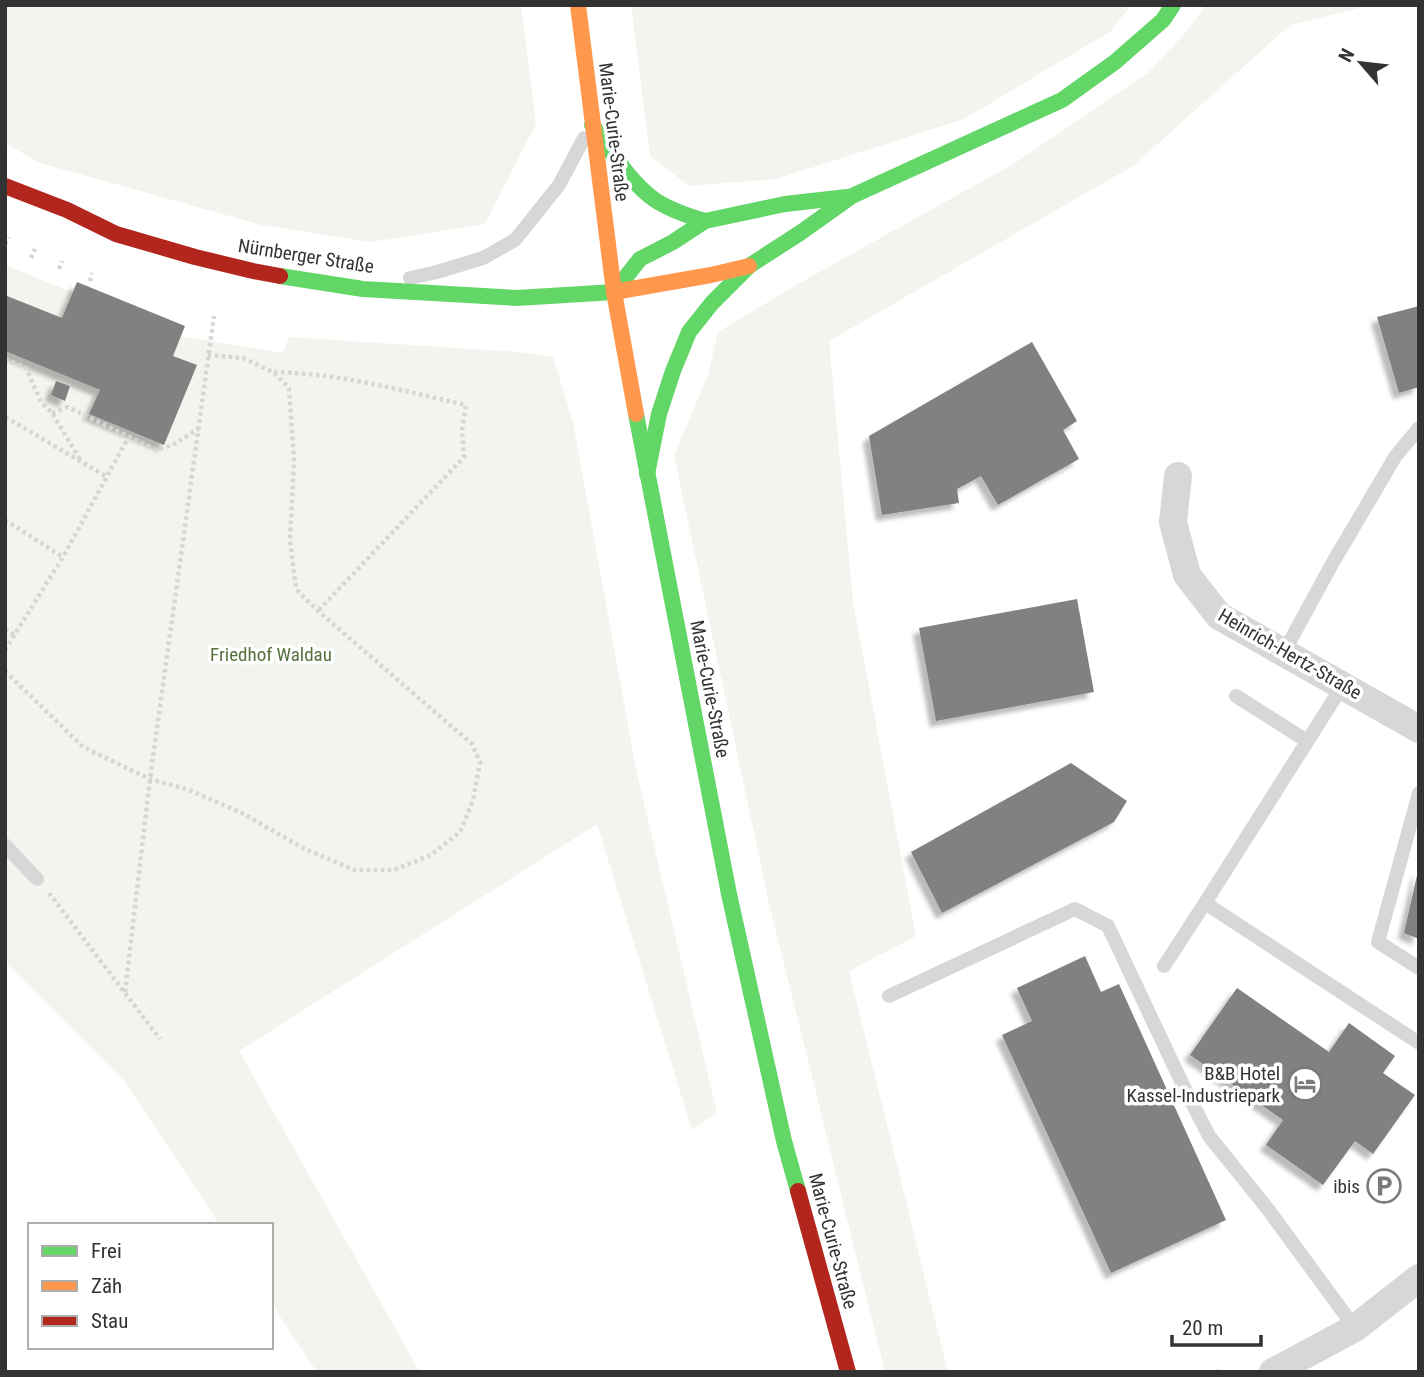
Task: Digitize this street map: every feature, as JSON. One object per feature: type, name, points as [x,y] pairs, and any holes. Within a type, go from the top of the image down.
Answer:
[{"type":"main road","name":"Marie-Curie-Straße","points":[[578,5],[614,292],[646,474],[734,920],[784,1141],[848,1372]]},
{"type":"main road","points":[[646,474],[659,414],[689,332],[712,303],[749,266],[852,196],[1062,100],[1115,62],[1163,20],[1173,5]]},
{"type":"main road","points":[[592,125],[635,180],[654,199],[705,221]]},
{"type":"main road","name":"Nürnberger Straße","points":[[5,186],[67,210],[116,234],[142,242],[253,271],[363,289],[517,298],[614,292],[749,266]]},
{"type":"main road","points":[[614,292],[640,259],[705,221],[785,204],[852,196]]},
{"type":"street","name":"Heinrich-Hertz-Straße","points":[[1178,476],[1173,522],[1187,575],[1219,616],[1419,729]]},
{"type":"street","points":[[1273,1372],[1355,1328],[1419,1278]]},
{"type":"lane","points":[[363,289],[483,258],[515,240],[559,185],[592,125]]},
{"type":"lane","points":[[1284,652],[1395,457],[1419,428]]},
{"type":"lane","points":[[1164,966],[1343,685]]},
{"type":"lane","points":[[1236,696],[1307,741]]},
{"type":"lane","points":[[1419,793],[1378,942],[1419,968]]},
{"type":"lane","points":[[5,845],[37,878]]},
{"type":"lane","points":[[1205,903],[1419,1043]]},
{"type":"lane","points":[[889,996],[1074,909],[1108,926],[1209,1136],[1267,1208],[1355,1328]]},
{"type":"lane","points":[[830,1360],[838,1336]]},
{"type":"path","points":[[5,244],[9,237]]},
{"type":"path","points":[[31,258],[35,249]]},
{"type":"path","points":[[59,269],[62,261]]},
{"type":"path","points":[[90,281],[92,273]]},
{"type":"path","points":[[124,992],[149,779],[214,316]]},
{"type":"path","points":[[5,670],[83,747],[149,779],[189,789],[242,813],[303,848],[354,870],[394,870],[431,855],[460,832],[473,800],[480,762],[472,744],[317,611],[296,589],[290,540],[294,460],[289,388],[273,372],[243,358],[208,355]]},
{"type":"path","points":[[5,359],[26,368],[41,402],[52,413],[81,461]]},
{"type":"path","points":[[273,372],[316,374],[466,405],[462,430],[464,457],[317,611]]},
{"type":"path","points":[[52,413],[68,407],[156,450],[173,445],[198,429]]},
{"type":"path","points":[[5,418],[108,477]]},
{"type":"path","points":[[5,650],[63,557],[128,438]]},
{"type":"path","points":[[5,520],[63,557]]},
{"type":"path","points":[[5,629],[15,635]]},
{"type":"path","points":[[37,878],[160,1039]]},
{"type":"path","points":[[1216,1372],[1222,1370]]},
{"type":"green space","points":[[5,5],[521,5],[536,124],[485,224],[371,242],[261,225],[40,163],[5,143]]},
{"type":"green space","points":[[631,5],[1131,5],[1111,31],[964,119],[776,179],[689,186],[650,156]]},
{"type":"green space","points":[[1206,5],[1372,5],[1290,25],[1133,166],[829,341],[853,602],[916,936],[849,971],[948,1372],[885,1372],[769,903],[674,456],[708,375],[718,332],[796,285],[1015,163],[1149,72],[1186,32]]},
{"type":"green space","name":"Friedhof Waldau","points":[[5,265],[179,336],[283,353],[289,337],[519,352],[553,357],[573,422],[636,769],[717,1113],[692,1130],[597,824],[239,1051],[420,1372],[317,1372],[273,1306],[273,1223],[219,1223],[125,1082],[5,962]]},
{"type":"building","points":[[77,282],[185,326],[173,356],[197,365],[164,445],[89,414],[100,390],[5,351],[7,296],[62,318]]},
{"type":"building","points":[[1419,306],[1419,387],[1399,393],[1377,317]]},
{"type":"building","points":[[1032,342],[1077,421],[1063,430],[1079,459],[998,505],[981,476],[957,489],[959,503],[882,515],[869,436]]},
{"type":"building","points":[[56,381],[70,386],[65,401],[51,395]]},
{"type":"building","points":[[1077,599],[1094,692],[936,721],[919,628]]},
{"type":"building","points":[[1071,763],[1127,801],[1114,822],[942,913],[911,852]]},
{"type":"building","points":[[1419,871],[1419,939],[1404,933]]},
{"type":"building","points":[[1085,956],[1101,992],[1119,984],[1226,1220],[1111,1273],[1002,1035],[1032,1021],[1017,988]]},
{"type":"building","points":[[1237,988],[1329,1052],[1349,1023],[1395,1056],[1383,1073],[1415,1095],[1373,1154],[1355,1141],[1323,1185],[1266,1145],[1283,1120],[1190,1055]]},
{"type":"traffic: fast","points":[[647,474],[659,414],[689,332],[712,303],[749,266],[852,196],[1062,100],[1115,62],[1163,20],[1173,5]]},
{"type":"traffic: fast","points":[[592,125],[629,175],[646,193],[667,207],[705,221]]},
{"type":"traffic: fast","points":[[614,292],[640,259],[705,221],[785,204],[847,197]]},
{"type":"traffic: fast","points":[[280,276],[363,289],[517,298],[614,292]]},
{"type":"traffic: fast","points":[[636,414],[729,894],[784,1141],[798,1191]]},
{"type":"traffic: slow","points":[[578,5],[614,292],[636,414]]},
{"type":"traffic: slow","points":[[614,292],[749,266]]},
{"type":"traffic: jam","points":[[5,186],[67,210],[116,234],[195,257],[280,276]]},
{"type":"traffic: jam","points":[[798,1191],[848,1372]]},
{"type":"place","name":"B&B Hotel Kassel-Industriepark","points":[[1305,1084]]},
{"type":"place","name":"ibis","points":[[1384,1186]]}]
